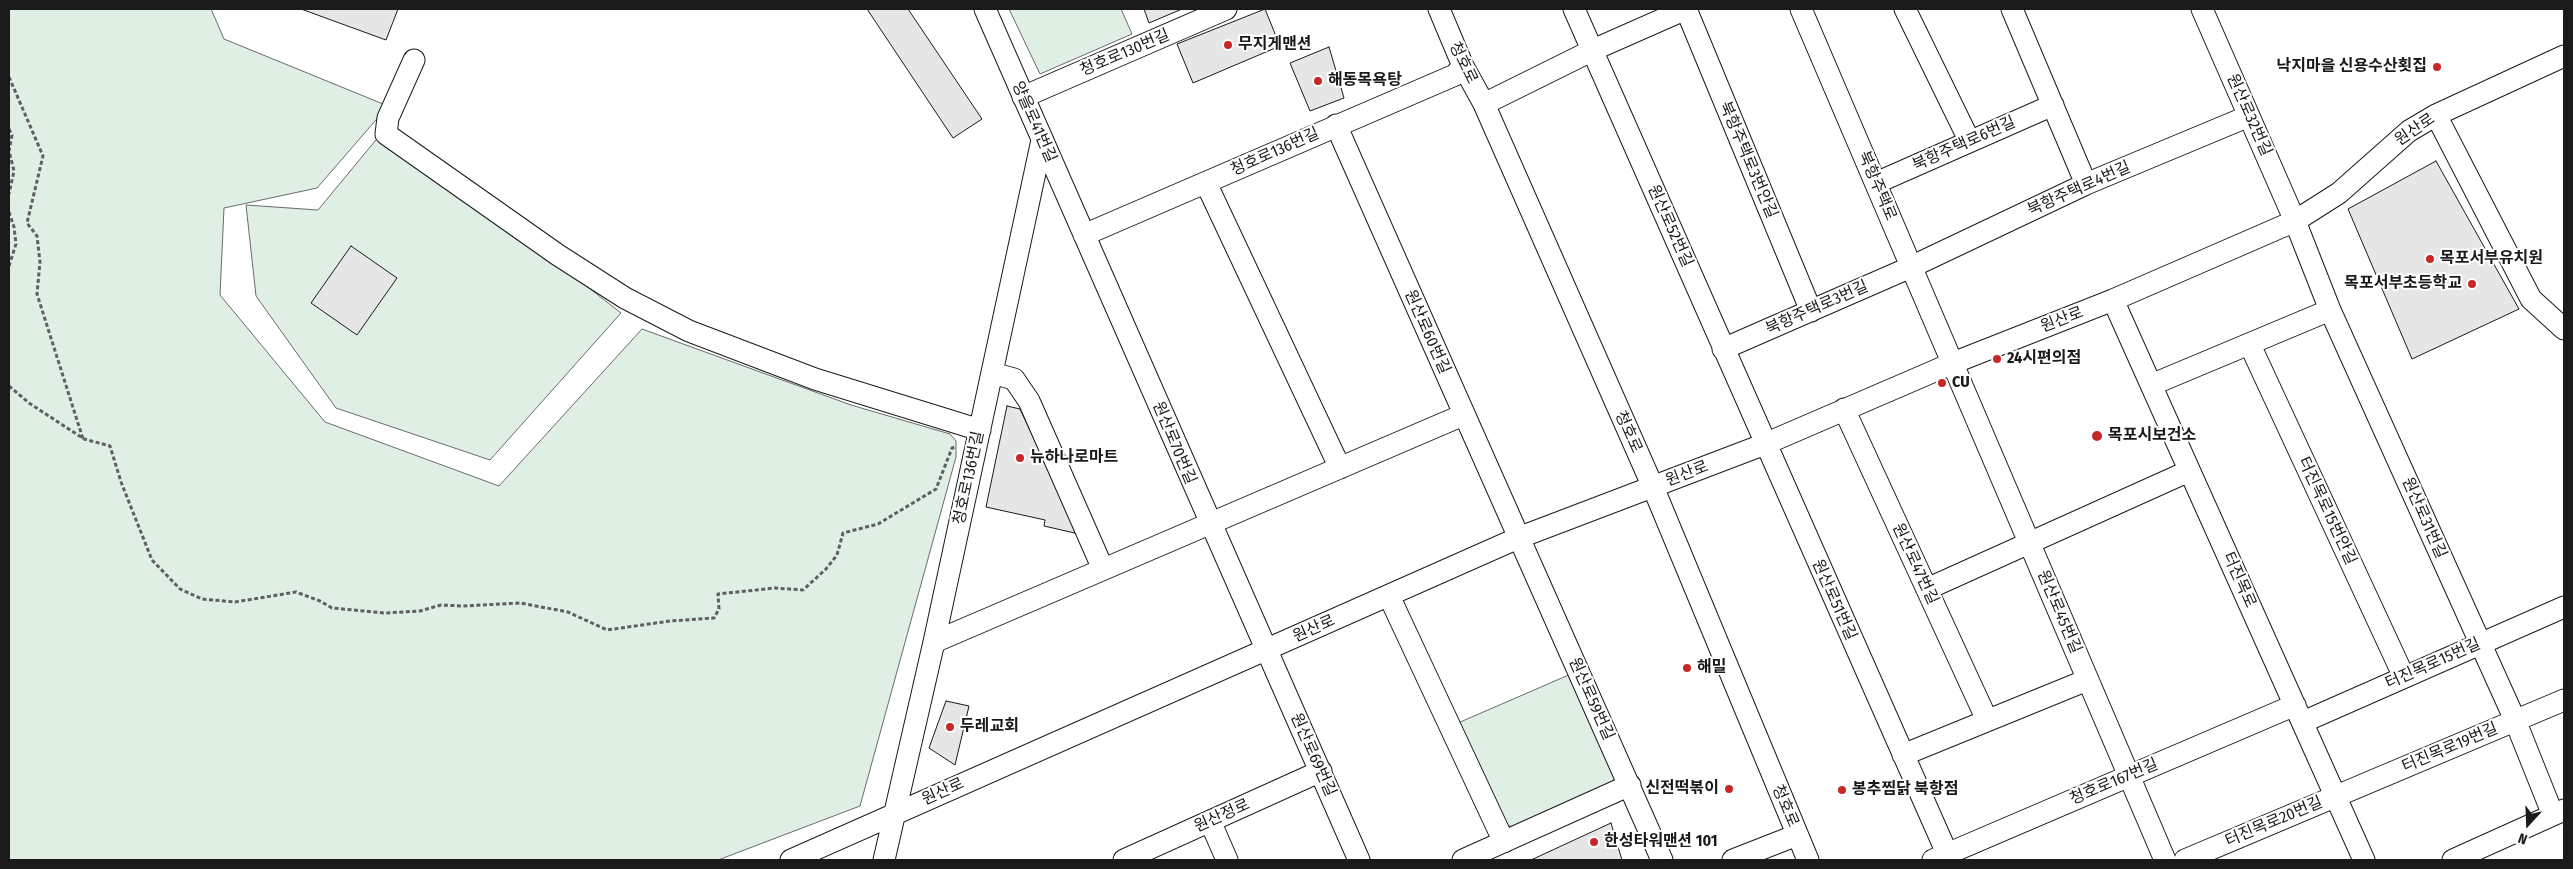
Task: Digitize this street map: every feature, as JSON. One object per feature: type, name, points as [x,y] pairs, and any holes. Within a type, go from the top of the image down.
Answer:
[{"type":"street","name":"양을로41번길","points":[[985,9],[1084,235]]},
{"type":"street","name":"청호로130번길","points":[[1023,97],[1226,9]]},
{"type":"street","name":"청호로","points":[[1439,9],[1463,66],[1484,104],[1653,487],[1808,860]]},
{"type":"street","name":"원산로52번길","points":[[1574,9],[1765,444]]},
{"type":"street","points":[[1484,104],[1592,50],[1686,9]]},
{"type":"street","name":"북항주택로3번안길","points":[[1686,9],[1811,311]]},
{"type":"street","name":"북항주택로","points":[[1801,9],[1953,363]]},
{"type":"street","points":[[1905,9],[1969,140]]},
{"type":"street","points":[[2012,9],[2086,184]]},
{"type":"street","name":"원산로32번길","points":[[2202,9],[2295,222]]},
{"type":"street","name":"원산로","points":[[791,860],[1518,538],[1765,444],[1953,363],[2113,300],[2295,222],[2339,193],[2409,132],[2436,115],[2564,56]]},
{"type":"street","points":[[414,60],[388,118],[386,134],[558,255],[625,298],[689,331],[824,382],[978,435]]},
{"type":"street","name":"청호로136번길","points":[[1084,235],[1455,75],[1463,66]]},
{"type":"street","name":"북항주택로6번길","points":[[1876,183],[1969,140],[2052,105]]},
{"type":"street","points":[[2436,115],[2531,299],[2562,325]]},
{"type":"street","name":"북항주택로4번길","points":[[1911,267],[2086,184],[2249,116]]},
{"type":"street","name":"원산로60번길","points":[[1336,125],[1518,538]]},
{"type":"street","name":"청호로136번길","points":[[884,860],[893,814],[934,642],[1042,140]]},
{"type":"street","points":[[1206,183],[1340,468]]},
{"type":"street","name":"원산로31번길","points":[[2295,222],[2330,310],[2480,644],[2559,813]]},
{"type":"street","name":"원산로70번길","points":[[1084,235],[1265,651]]},
{"type":"street","name":"북항주택로3번길","points":[[1723,349],[1911,267]]},
{"type":"street","name":"터진목로","points":[[2113,300],[2364,860]]},
{"type":"street","points":[[2151,385],[2330,310]]},
{"type":"street","name":"터진목로15번안길","points":[[2250,345],[2404,678]]},
{"type":"street","name":"원산로45번길","points":[[1953,363],[2164,860]]},
{"type":"street","points":[[992,373],[1014,378],[1030,401],[1103,569]]},
{"type":"street","name":"원산로47번길","points":[[1844,409],[1987,720]]},
{"type":"street","points":[[934,642],[1463,415]]},
{"type":"street","name":"원산로51번길","points":[[1765,444],[1903,755],[1943,858]]},
{"type":"street","points":[[1927,589],[2189,471]]},
{"type":"street","name":"원산로59번길","points":[[1518,538],[1662,860]]},
{"type":"street","points":[[1389,596],[1504,842]]},
{"type":"street","name":"터진목로15번길","points":[[2299,713],[2404,678],[2564,607]]},
{"type":"street","name":"원산로69번길","points":[[1265,651],[1321,771],[1359,860]]},
{"type":"street","points":[[1903,755],[2088,680]]},
{"type":"street","name":"터진목로19번길","points":[[2335,796],[2564,700]]},
{"type":"street","name":"청호로167번길","points":[[1943,858],[2128,776],[2299,713]]},
{"type":"street","name":"원산정로","points":[[1124,860],[1321,771]]},
{"type":"street","points":[[1462,860],[1630,785]]},
{"type":"street","name":"터진목로20번길","points":[[2185,860],[2335,796]]},
{"type":"street","points":[[2453,860],[2484,854],[2559,813]]},
{"type":"street","points":[[1210,821],[1227,860]]},
{"type":"street","points":[[1733,860],[1797,835]]},
{"type":"path","points":[[9,77],[43,156],[27,223],[37,236],[40,262],[36,294],[84,439]]},
{"type":"path","points":[[9,129],[12,135],[9,151],[14,171],[9,194]]},
{"type":"path","points":[[9,212],[14,227],[16,244],[9,266]]},
{"type":"path","points":[[9,386],[29,403],[84,439],[110,446],[121,482],[152,560],[180,589],[202,599],[235,602],[296,592],[320,601],[332,608],[385,613],[420,611],[441,605],[462,606],[520,602],[568,612],[607,630],[670,621],[714,618],[718,609],[718,594],[775,588],[803,590],[826,569],[836,555],[843,533],[878,524],[936,489],[952,448],[978,435]]},
{"type":"green space","points":[[9,9],[211,9],[224,39],[388,106],[317,188],[224,208],[220,295],[325,422],[499,486],[642,329],[851,405],[950,434],[956,441],[956,457],[860,806],[718,860],[9,860]]},
{"type":"green space","points":[[1009,9],[1121,9],[1132,34],[1040,74]]},
{"type":"green space","points":[[385,129],[621,313],[490,460],[336,408],[256,296],[246,205],[318,210]]},
{"type":"green space","points":[[1571,674],[1616,775],[1612,784],[1515,827],[1503,825],[1458,723]]},
{"type":"building","points":[[301,9],[398,9],[386,40]]},
{"type":"building","points":[[867,9],[908,9],[982,119],[953,138]]},
{"type":"building","points":[[1144,9],[1182,9],[1149,23]]},
{"type":"building","name":"무지게맨션","points":[[1265,9],[1280,46],[1193,83],[1177,44]]},
{"type":"building","name":"해동목욕탕","points":[[1329,47],[1344,98],[1310,111],[1290,63]]},
{"type":"building","name":"목포서부유치원","points":[[2436,161],[2519,309],[2412,359],[2348,209]]},
{"type":"building","points":[[351,246],[397,278],[357,335],[311,303]]},
{"type":"building","name":"뉴하나로마트","points":[[1007,406],[1020,409],[1079,534],[1044,526],[1045,520],[986,507]]},
{"type":"building","name":"두레교회","points":[[946,701],[969,706],[955,765],[929,748]]},
{"type":"building","name":"한성타워맨션 101","points":[[1611,823],[1622,860],[1531,860]]},
{"type":"place","name":"무지게맨션","points":[[1228,45]]},
{"type":"place","name":"낙지마을 신용수산횟집","points":[[2437,67]]},
{"type":"place","name":"해동목욕탕","points":[[1318,81]]},
{"type":"place","name":"목포서부유치원","points":[[2430,259]]},
{"type":"place","name":"목포서부초등학교","points":[[2472,284]]},
{"type":"place","name":"24시편의점","points":[[1997,359]]},
{"type":"place","name":"CU","points":[[1942,383]]},
{"type":"place","name":"목포시보건소","points":[[2097,436]]},
{"type":"place","name":"뉴하나로마트","points":[[1020,458]]},
{"type":"place","name":"해밀","points":[[1687,668]]},
{"type":"place","name":"두레교회","points":[[950,727]]},
{"type":"place","name":"신전떡볶이","points":[[1729,789]]},
{"type":"place","name":"봉추찜닭 북항점","points":[[1842,790]]},
{"type":"place","name":"한성타워맨션 101","points":[[1594,842]]}]
